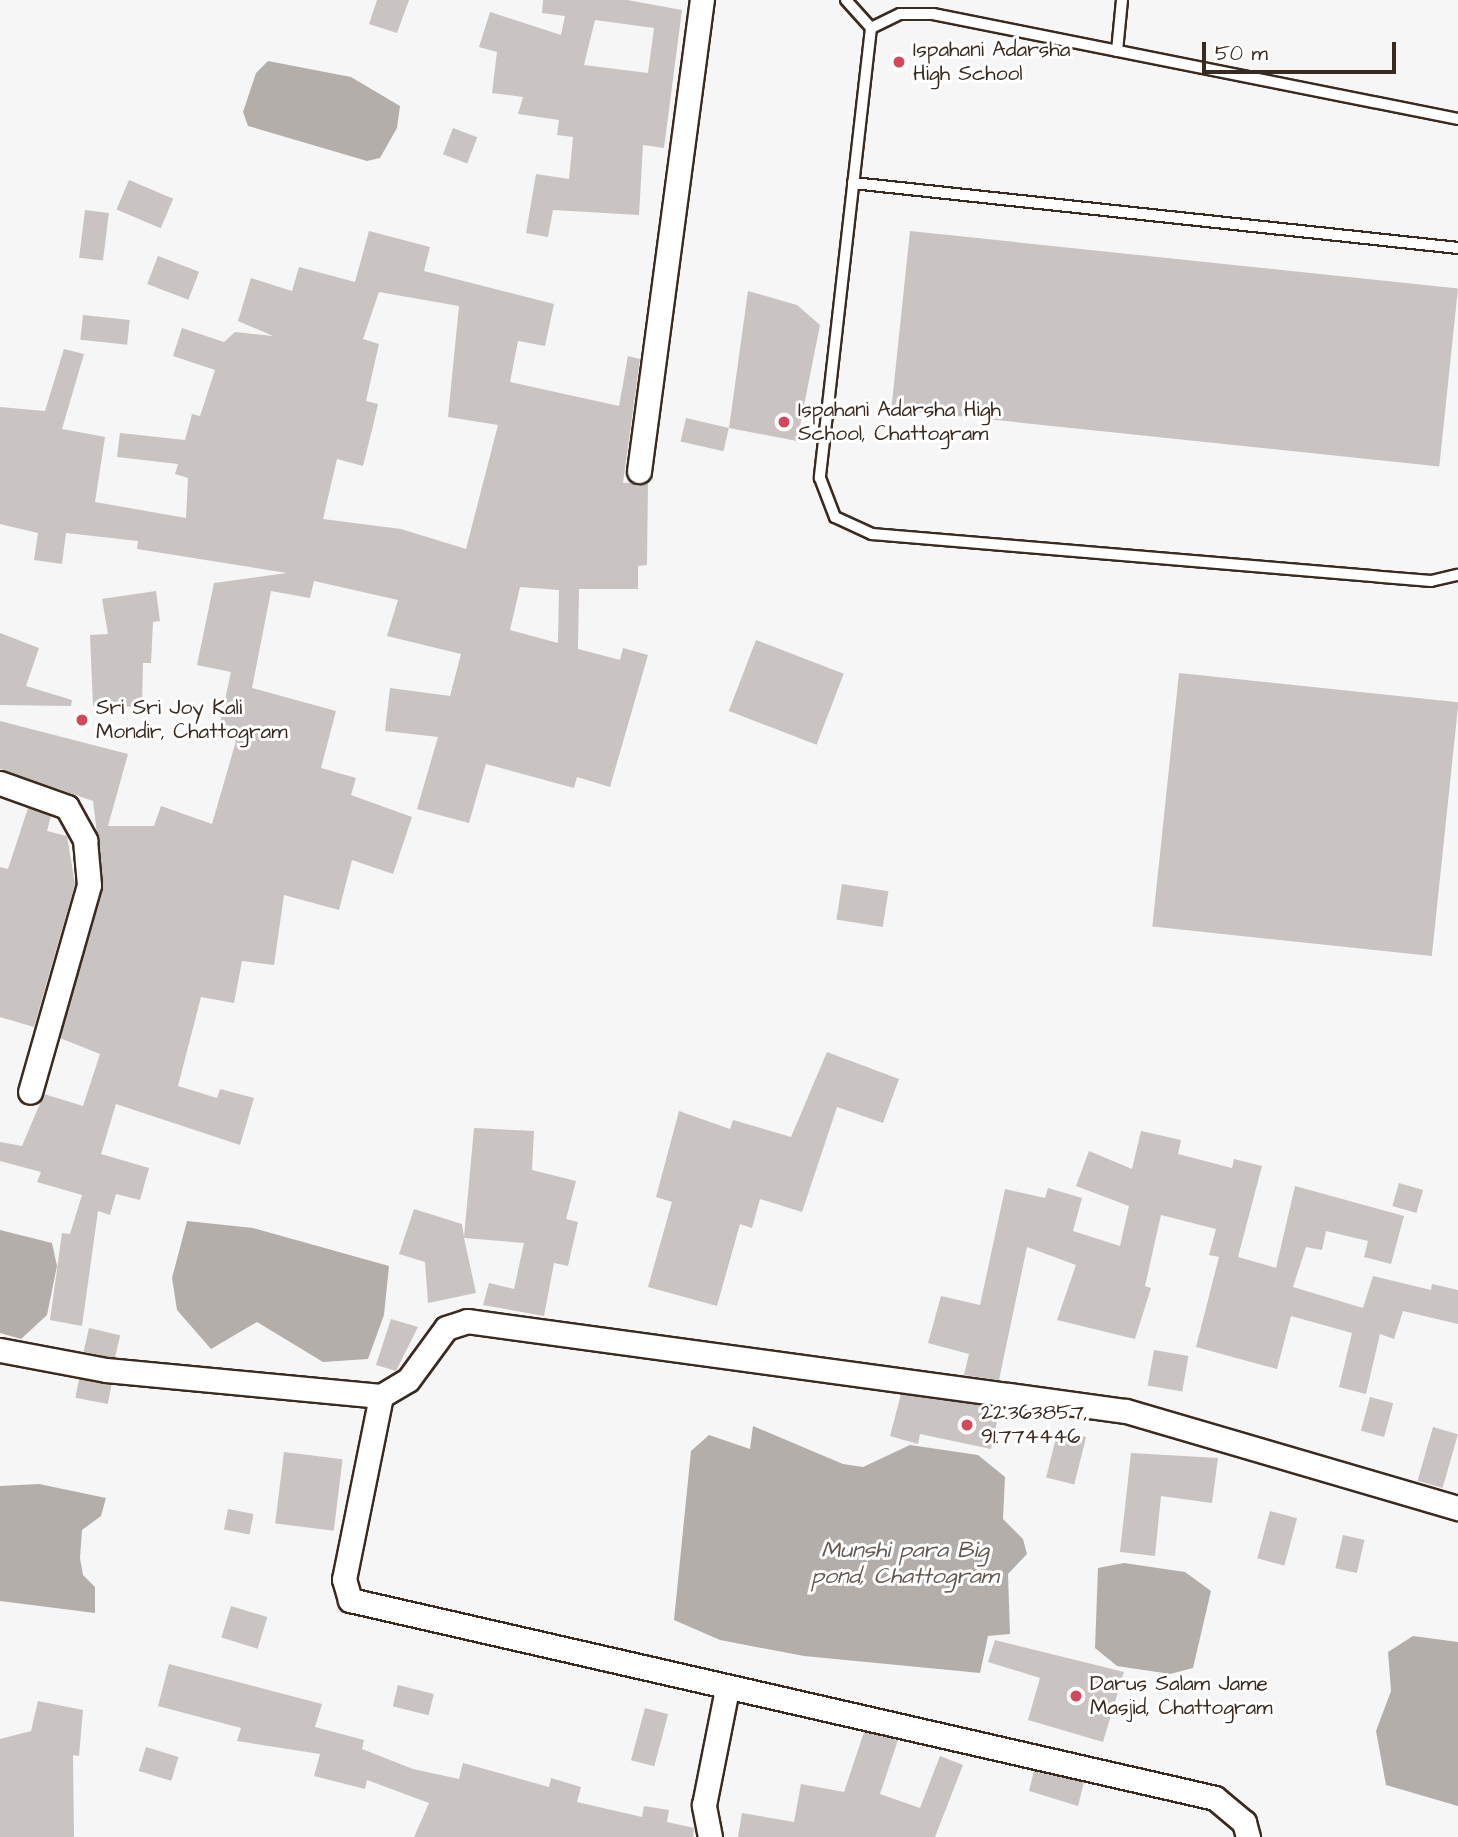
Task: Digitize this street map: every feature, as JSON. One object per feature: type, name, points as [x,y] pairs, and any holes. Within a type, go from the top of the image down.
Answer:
[{"type":"street","points":[[639,471],[702,0]]},
{"type":"street","points":[[0,783],[67,807],[85,840],[89,885],[30,1092]]},
{"type":"street","points":[[0,1350],[106,1370],[381,1396],[408,1380],[446,1328],[467,1321],[1126,1411],[1458,1508]]},
{"type":"street","points":[[381,1396],[344,1579],[349,1600],[727,1689],[1215,1798],[1244,1822],[1248,1837]]},
{"type":"street","points":[[710,1837],[705,1805],[727,1689]]},
{"type":"lane","points":[[846,0],[871,28],[820,478],[835,517],[872,534],[1431,582],[1458,575]]},
{"type":"lane","points":[[1117,51],[1122,0]]},
{"type":"lane","points":[[871,28],[901,15],[933,14],[1458,119]]},
{"type":"lane","points":[[853,183],[1458,248]]},
{"type":"water","points":[[268,61],[351,77],[400,106],[397,128],[380,158],[367,161],[248,126],[243,112],[256,73]]},
{"type":"water","points":[[187,1221],[253,1228],[389,1266],[384,1315],[368,1359],[323,1362],[257,1322],[211,1349],[177,1310],[172,1278]]},
{"type":"water","points":[[0,1230],[52,1243],[57,1266],[47,1315],[21,1339],[0,1333]]},
{"type":"water","name":"Munshi para Big pond, Chattogram","points":[[753,1426],[843,1464],[863,1467],[910,1445],[978,1455],[1005,1477],[1003,1519],[1023,1539],[1027,1554],[1008,1574],[1010,1634],[988,1636],[980,1673],[804,1656],[720,1640],[674,1620],[691,1451],[709,1435],[750,1449]]},
{"type":"water","points":[[39,1484],[106,1498],[101,1516],[82,1530],[80,1558],[83,1575],[95,1587],[95,1613],[0,1601],[0,1486]]},
{"type":"water","points":[[1124,1563],[1185,1572],[1211,1591],[1193,1668],[1170,1674],[1117,1666],[1095,1648],[1098,1568]]},
{"type":"water","points":[[1413,1636],[1458,1642],[1458,1806],[1386,1785],[1376,1731],[1391,1691],[1388,1652]]},
{"type":"building","points":[[377,0],[409,0],[397,33],[369,24]]},
{"type":"building","points":[[543,0],[627,0],[682,10],[664,148],[643,145],[639,215],[553,210],[548,237],[526,233],[536,174],[569,179],[573,137],[557,135],[559,120],[518,114],[523,97],[492,93],[497,52],[479,47],[490,12],[561,35],[565,16],[542,13]],"holes":[[[595,20],[654,28],[648,73],[584,65]]]},
{"type":"building","points":[[453,128],[477,137],[467,163],[443,154]]},
{"type":"building","points":[[129,180],[173,199],[161,228],[116,209]]},
{"type":"building","points":[[85,210],[109,213],[103,261],[79,258]]},
{"type":"building","points":[[369,231],[430,247],[424,271],[554,304],[545,346],[518,341],[510,382],[619,406],[628,356],[640,359],[623,483],[648,482],[647,565],[638,566],[638,589],[579,589],[578,649],[620,660],[623,648],[648,655],[610,787],[577,777],[574,788],[486,764],[469,823],[417,809],[438,737],[385,731],[390,688],[450,696],[461,654],[387,636],[398,600],[314,581],[310,598],[271,591],[252,688],[336,711],[321,768],[356,778],[351,795],[412,817],[393,874],[352,860],[339,910],[284,895],[274,965],[242,961],[234,1003],[201,997],[178,1086],[217,1098],[220,1089],[254,1098],[240,1145],[116,1104],[101,1154],[149,1168],[140,1200],[116,1194],[110,1215],[98,1211],[82,1326],[50,1320],[62,1233],[70,1234],[82,1195],[37,1182],[41,1172],[0,1161],[0,1142],[22,1146],[44,1094],[83,1106],[100,1054],[60,1038],[103,884],[93,801],[0,769],[0,721],[128,754],[108,826],[154,826],[161,806],[212,824],[236,741],[217,736],[231,672],[197,665],[214,583],[287,573],[137,549],[138,541],[66,533],[62,564],[34,560],[38,533],[0,524],[0,407],[45,411],[64,349],[84,354],[62,429],[105,437],[95,502],[186,518],[188,478],[175,474],[178,464],[117,457],[120,433],[185,440],[192,414],[200,416],[215,370],[173,356],[182,328],[224,342],[235,332],[273,336],[238,321],[251,278],[292,291],[299,267],[355,282]],"holes":[[[379,292],[459,306],[448,417],[498,425],[466,549],[401,529],[323,519],[337,459],[363,466],[372,430],[378,404],[366,401],[379,344],[363,339]],[[520,587],[559,590],[558,643],[510,630]]]},
{"type":"building","points":[[910,231],[1458,289],[1439,467],[891,409]]},
{"type":"building","points":[[158,256],[199,272],[188,300],[147,284]]},
{"type":"building","name":"Ispahani Adarsha High School, Chattogram","points":[[748,291],[797,305],[820,325],[797,441],[729,428]]},
{"type":"building","points":[[83,315],[130,320],[127,345],[80,340]]},
{"type":"building","points":[[686,418],[729,428],[723,451],[681,441]]},
{"type":"building","points":[[156,591],[160,621],[153,622],[151,663],[143,663],[142,707],[93,706],[90,635],[108,634],[102,599]]},
{"type":"building","points":[[0,633],[39,648],[26,686],[72,700],[71,706],[0,705]]},
{"type":"building","points":[[756,640],[844,674],[817,745],[729,711]]},
{"type":"building","points":[[1179,673],[1458,702],[1432,956],[1152,927]]},
{"type":"building","points":[[28,808],[51,816],[47,831],[67,836],[75,884],[34,1027],[0,1017],[0,867],[8,869]]},
{"type":"building","points":[[842,884],[888,891],[883,927],[836,920]]},
{"type":"building","points":[[827,1052],[899,1079],[883,1123],[837,1107],[802,1212],[760,1199],[752,1228],[740,1224],[717,1306],[648,1287],[672,1202],[656,1197],[679,1111],[730,1129],[733,1120],[791,1137]]},
{"type":"building","points":[[474,1128],[534,1131],[532,1170],[576,1181],[566,1219],[578,1222],[568,1266],[554,1263],[544,1316],[483,1305],[489,1283],[514,1289],[524,1243],[464,1238],[476,1293],[428,1303],[425,1262],[399,1254],[414,1209],[462,1224],[464,1237]]},
{"type":"building","points":[[1141,1131],[1181,1140],[1178,1154],[1232,1168],[1234,1159],[1262,1166],[1238,1257],[1276,1268],[1295,1186],[1404,1216],[1391,1264],[1364,1257],[1368,1241],[1326,1231],[1322,1250],[1306,1247],[1293,1287],[1363,1308],[1373,1276],[1431,1290],[1432,1284],[1458,1290],[1458,1324],[1403,1311],[1394,1339],[1380,1334],[1366,1394],[1339,1387],[1352,1333],[1291,1316],[1277,1369],[1196,1347],[1219,1257],[1209,1255],[1216,1229],[1161,1215],[1145,1286],[1151,1288],[1135,1339],[1057,1320],[1076,1265],[1027,1247],[999,1380],[964,1375],[969,1354],[928,1343],[941,1296],[980,1305],[1005,1189],[1045,1198],[1048,1188],[1082,1198],[1073,1231],[1120,1246],[1129,1206],[1076,1186],[1089,1151],[1132,1169]]},
{"type":"building","points":[[1399,1183],[1423,1190],[1416,1213],[1392,1206]]},
{"type":"building","points":[[391,1319],[418,1327],[396,1371],[376,1365]]},
{"type":"building","points":[[89,1328],[120,1335],[115,1359],[84,1351]]},
{"type":"building","points":[[1154,1350],[1188,1356],[1182,1392],[1148,1385]]},
{"type":"building","points":[[79,1379],[111,1385],[108,1404],[75,1398]]},
{"type":"building","points":[[901,1394],[992,1407],[999,1413],[991,1449],[920,1434],[918,1444],[890,1436]]},
{"type":"building","points":[[1370,1397],[1393,1403],[1384,1437],[1361,1431]]},
{"type":"building","points":[[1433,1427],[1458,1434],[1443,1488],[1418,1481]]},
{"type":"building","points":[[1058,1430],[1086,1437],[1074,1485],[1046,1478]]},
{"type":"building","points":[[284,1452],[343,1459],[334,1531],[275,1523]]},
{"type":"building","points":[[1131,1453],[1218,1458],[1212,1503],[1161,1496],[1155,1556],[1120,1552]]},
{"type":"building","points":[[228,1509],[254,1514],[250,1535],[224,1530]]},
{"type":"building","points":[[1270,1511],[1297,1518],[1284,1566],[1257,1558]]},
{"type":"building","points":[[1343,1535],[1364,1540],[1357,1573],[1335,1568]]},
{"type":"building","points":[[231,1606],[267,1617],[258,1649],[221,1638]]},
{"type":"building","name":"Darus Salam Jame Masjid, Chattogram","points":[[995,1640],[1124,1672],[1103,1742],[1028,1720],[1040,1678],[988,1662]]},
{"type":"building","points":[[169,1664],[322,1704],[315,1727],[364,1740],[362,1749],[413,1769],[459,1779],[463,1763],[549,1787],[551,1778],[581,1787],[577,1802],[642,1817],[644,1806],[669,1810],[667,1822],[694,1828],[693,1837],[414,1837],[429,1803],[367,1780],[365,1789],[314,1776],[320,1754],[237,1741],[241,1728],[158,1706]]},
{"type":"building","points":[[398,1685],[434,1694],[429,1715],[393,1706]]},
{"type":"building","points":[[38,1701],[83,1710],[79,1756],[73,1755],[74,1837],[0,1837],[0,1739],[31,1731]]},
{"type":"building","points":[[645,1708],[668,1714],[654,1766],[631,1760]]},
{"type":"building","points":[[864,1732],[898,1740],[880,1794],[920,1808],[940,1756],[963,1765],[935,1837],[738,1837],[742,1813],[794,1822],[801,1784],[844,1792]]},
{"type":"building","points":[[146,1747],[179,1757],[171,1781],[139,1771]]},
{"type":"building","points":[[1034,1771],[1084,1782],[1078,1806],[1029,1791]]},
{"type":"place","name":"Ispahani Adarsha High School","points":[[899,62]]},
{"type":"place","name":"Ispahani Adarsha High School, Chattogram","points":[[784,422]]},
{"type":"place","name":"Sri Sri Joy Kali Mondir, Chattogram","points":[[82,720]]},
{"type":"place","name":"22.363857, 91.774446","points":[[967,1425]]},
{"type":"place","name":"Darus Salam Jame Masjid, Chattogram","points":[[1076,1696]]}]
